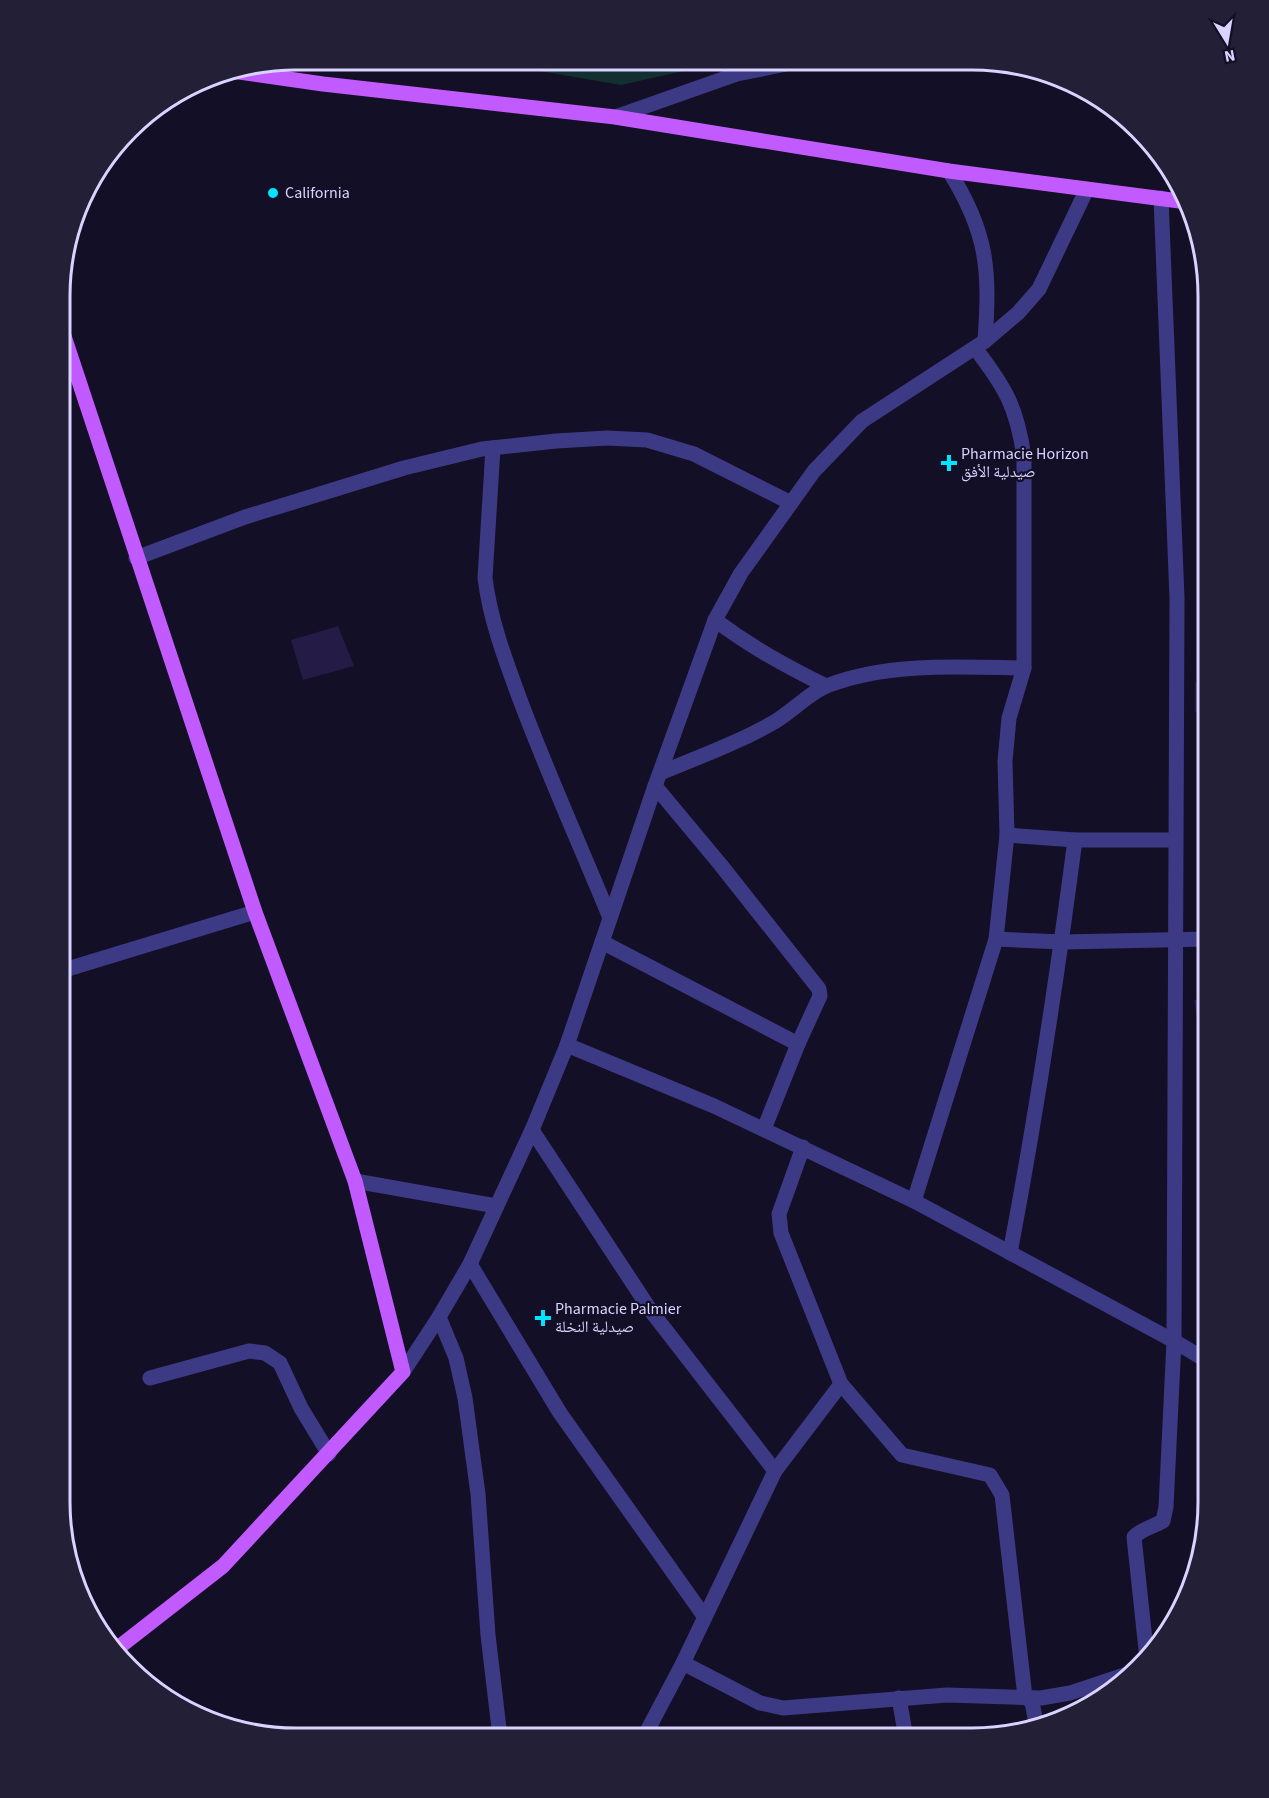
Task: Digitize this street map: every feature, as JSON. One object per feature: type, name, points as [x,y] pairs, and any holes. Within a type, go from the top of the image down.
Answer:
[{"type":"main road","points":[[255,74],[615,117],[950,171],[1177,200]]},
{"type":"main road","points":[[70,355],[255,912],[355,1181],[404,1372],[223,1566],[122,1646]]},
{"type":"street","points":[[615,117],[737,74],[758,70]]},
{"type":"street","points":[[914,1201],[996,939],[1007,835],[1005,761],[1009,718],[1024,669],[1024,457],[1019,426],[1005,390],[980,344],[988,295],[985,252],[973,213],[950,171]]},
{"type":"street","points":[[404,1372],[470,1264],[532,1130],[567,1045],[657,779],[715,620],[741,573],[814,471],[862,421],[980,344],[1018,313],[1039,289],[1087,189]]},
{"type":"street","points":[[1146,1647],[1134,1537],[1138,1532],[1154,1527],[1163,1521],[1166,1507],[1174,1341],[1177,598],[1161,198]]},
{"type":"street","points":[[136,558],[244,518],[393,471],[493,448],[597,439],[647,440],[694,454],[791,503]]},
{"type":"street","points":[[493,448],[485,578],[487,595],[505,657],[536,743],[610,918]]},
{"type":"street","points":[[715,620],[780,664],[826,686]]},
{"type":"street","points":[[657,779],[777,720],[826,686],[856,676],[938,666],[1024,669]]},
{"type":"street","points":[[657,779],[819,989],[820,996],[764,1129]]},
{"type":"street","points":[[1007,835],[1075,840],[1175,840]]},
{"type":"street","points":[[1010,1253],[1032,1139],[1075,840]]},
{"type":"street","points":[[70,967],[255,912]]},
{"type":"street","points":[[996,939],[1062,942],[1198,939]]},
{"type":"street","points":[[602,942],[798,1044]]},
{"type":"street","points":[[567,1045],[714,1106],[914,1201],[1198,1355]]},
{"type":"street","points":[[532,1130],[651,1311],[775,1471]]},
{"type":"street","points":[[803,1148],[779,1214],[781,1233],[841,1384],[902,1455],[990,1474],[1002,1495],[1024,1697]]},
{"type":"street","points":[[355,1181],[496,1206]]},
{"type":"street","points":[[470,1264],[560,1413],[704,1616]]},
{"type":"street","points":[[439,1317],[456,1358],[465,1398],[478,1494],[488,1635],[499,1728]]},
{"type":"street","points":[[150,1378],[249,1350],[265,1353],[280,1363],[301,1408],[329,1454]]},
{"type":"street","points":[[649,1728],[775,1471],[841,1384]]},
{"type":"street","points":[[682,1663],[760,1703],[783,1708],[947,1695],[1041,1698],[1070,1693],[1112,1679]]},
{"type":"street","points":[[1024,1697],[1032,1702],[1034,1719]]},
{"type":"street","points":[[899,1698],[904,1728]]},
{"type":"green space","points":[[534,70],[688,70],[621,85]]},
{"type":"building","points":[[338,626],[354,666],[303,680],[291,640]]},
{"type":"building","points":[[1195,682],[1198,682],[1198,712],[1195,712]]},
{"type":"building","points":[[1198,999],[1198,1025],[1194,1000]]},
{"type":"place","name":"California","points":[[273,193]]},
{"type":"place","name":"Pharmacie Horizon صيدلية الأفق","points":[[949,463]]},
{"type":"place","name":"Pharmacie Palmier صيدلية النخلة","points":[[543,1318]]}]
